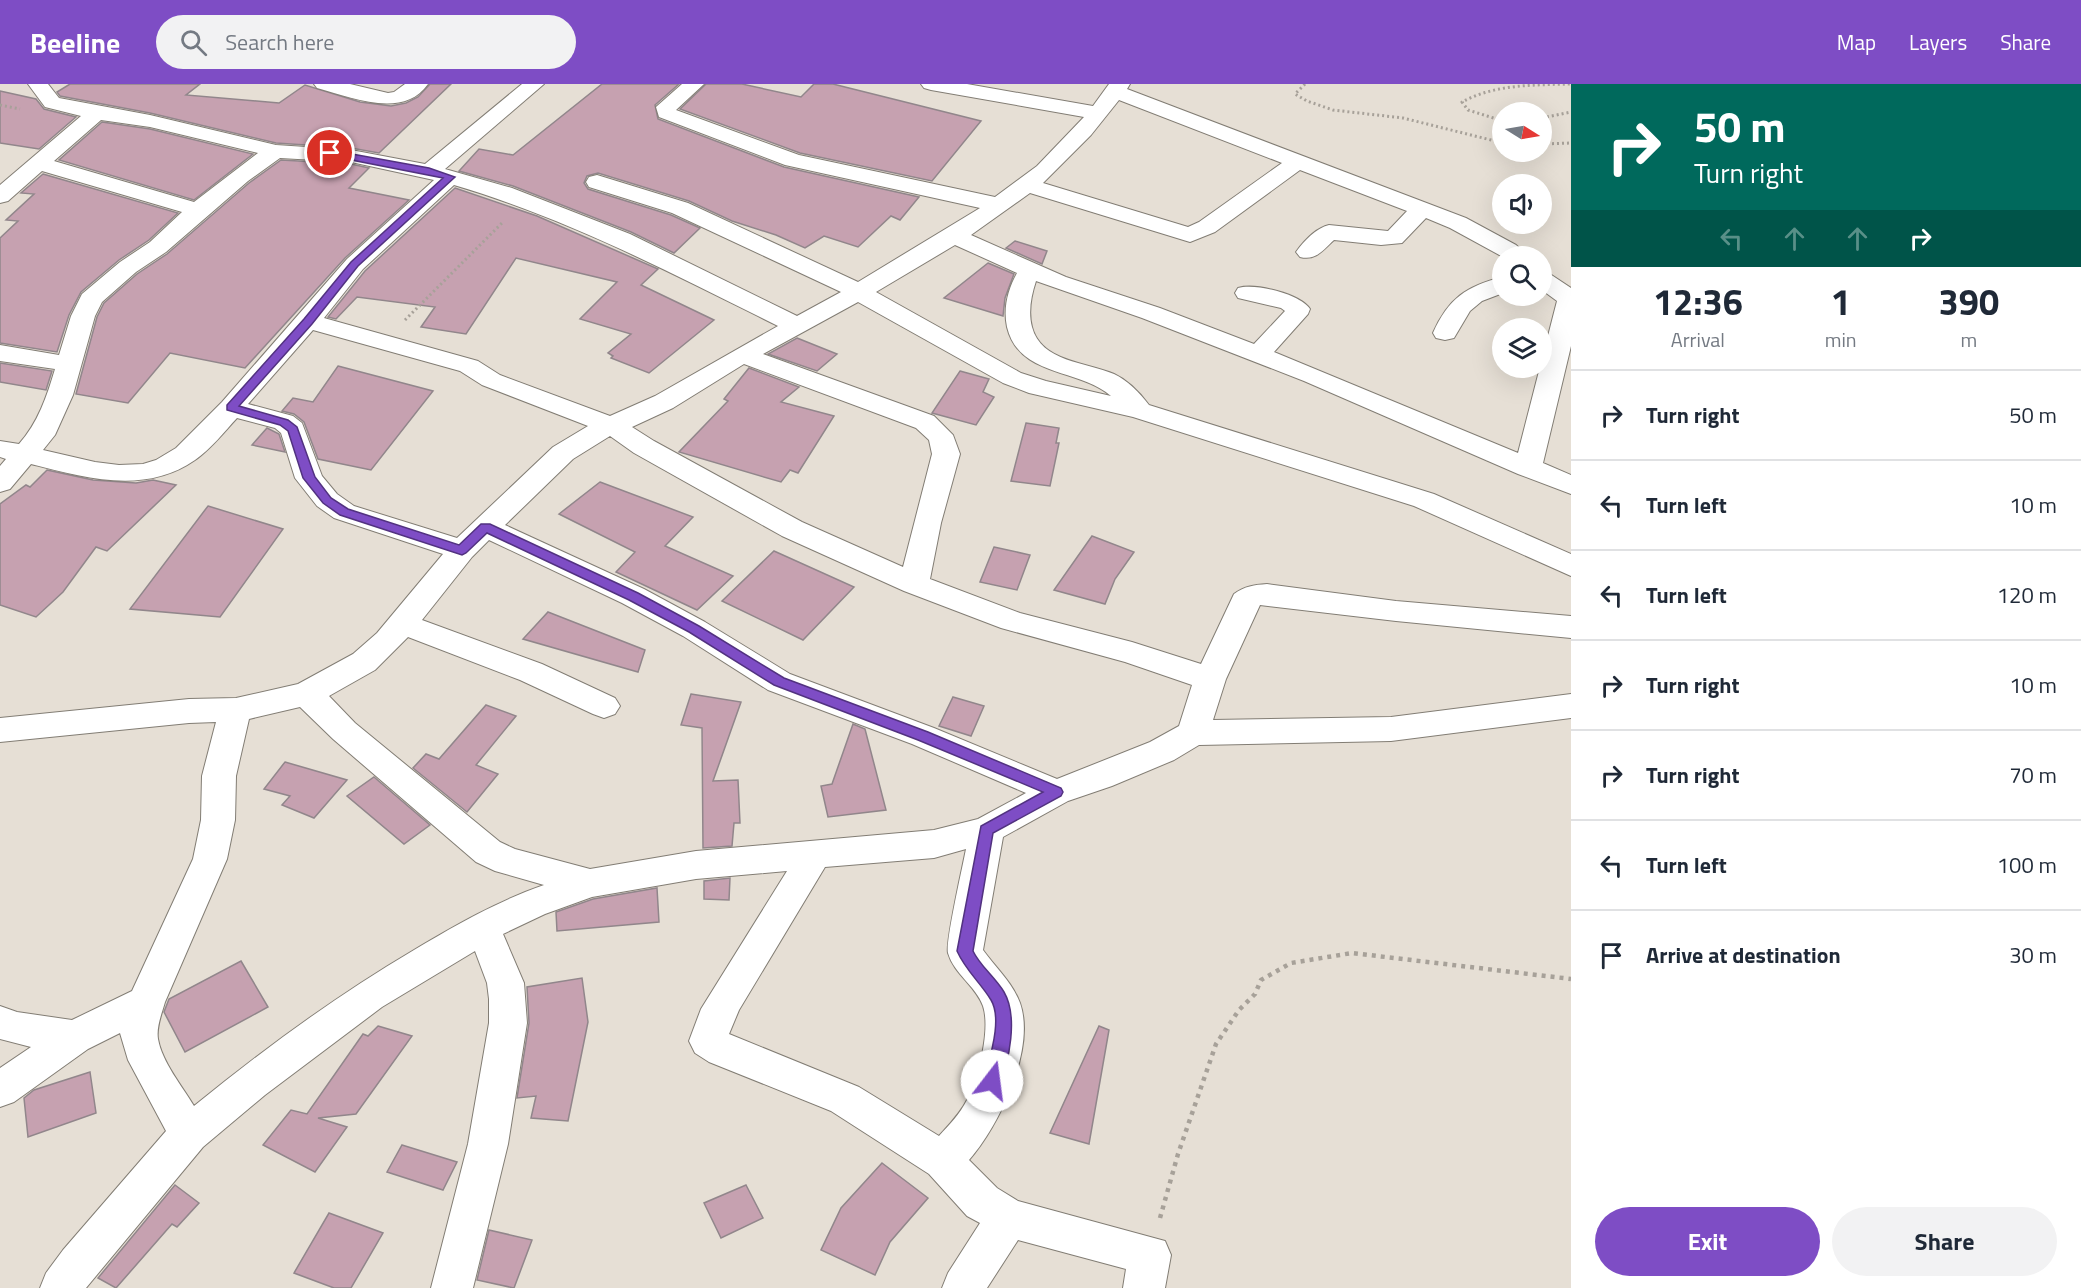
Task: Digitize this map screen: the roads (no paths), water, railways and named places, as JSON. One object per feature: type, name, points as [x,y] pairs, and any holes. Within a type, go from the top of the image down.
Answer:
[{"type":"street","points":[[38,84],[52,103],[150,121],[276,151],[330,153],[440,174],[525,200],[622,239],[796,325]]},
{"type":"street","points":[[324,84],[388,99],[400,97],[418,84]]},
{"type":"street","points":[[0,449],[28,453],[39,459],[86,468],[138,474],[159,468],[186,454],[231,408],[355,264],[440,174],[534,84]]},
{"type":"street","points":[[694,84],[666,107],[666,113],[793,160],[998,205]]},
{"type":"street","points":[[931,84],[1112,96],[1297,162],[1480,234],[1500,246]]},
{"type":"street","points":[[0,729],[178,712],[236,710],[306,694],[337,679],[363,662],[403,624],[462,550],[563,453],[593,434],[614,427],[664,402],[742,355],[860,292],[954,236],[1045,171],[1112,96]]},
{"type":"street","points":[[0,196],[97,113]]},
{"type":"street","points":[[0,483],[28,453],[46,425],[60,395],[83,316],[91,299],[128,267],[158,247],[240,176],[276,151]]},
{"type":"street","points":[[1028,185],[1190,235],[1208,227],[1297,162]]},
{"type":"street","points":[[37,164],[198,210]]},
{"type":"street","points":[[597,182],[680,208],[860,292],[1012,378],[1048,390],[1141,411],[1424,500],[1571,566]]},
{"type":"street","points":[[1308,252],[1329,232],[1394,238],[1421,210]]},
{"type":"street","points":[[954,236],[1030,270],[1313,376],[1571,485]]},
{"type":"street","points":[[1030,270],[1023,282],[1016,308],[1020,330],[1027,346],[1042,359],[1108,381],[1141,411]]},
{"type":"street","points":[[1552,279],[1571,272]]},
{"type":"street","points":[[1528,468],[1571,299],[1552,287]]},
{"type":"street","points":[[1445,333],[1461,303],[1492,289]]},
{"type":"street","points":[[1246,293],[1289,302],[1298,309],[1257,356]]},
{"type":"street","points":[[308,321],[382,344],[469,366],[491,380],[575,410],[614,427],[644,447],[792,529],[914,584],[1012,621],[1132,653],[1210,679]]},
{"type":"street","points":[[0,353],[68,364]]},
{"type":"street","points":[[742,355],[925,422],[939,434],[945,444],[946,454],[914,584]]},
{"type":"street","points":[[231,408],[284,422],[293,429],[309,478],[327,500],[344,512],[462,550]]},
{"type":"street","points":[[486,527],[633,596],[694,629],[779,682],[923,736],[1056,792]]},
{"type":"street","points":[[1193,733],[1210,679],[1245,601],[1256,594],[1315,599],[1396,611],[1571,627]]},
{"type":"street","points":[[403,624],[531,672],[604,706]]},
{"type":"street","points":[[306,694],[344,730],[488,852],[507,861],[590,883]]},
{"type":"street","points":[[61,1288],[78,1264],[189,1134],[251,1083],[369,996],[482,928],[532,904],[590,883],[696,864],[934,844],[987,830],[1056,792],[1100,777],[1162,751],[1193,733],[1252,730],[1391,729],[1571,706]]},
{"type":"street","points":[[189,1134],[144,1053],[139,1038],[147,1002],[210,859],[218,820],[219,776],[223,753],[236,710]]},
{"type":"street","points":[[943,1161],[980,1115],[998,1061],[1003,1037],[1005,1016],[1000,1000],[971,964],[965,951],[987,830]]},
{"type":"street","points":[[816,853],[726,999],[714,1020],[708,1041],[723,1050],[845,1100],[943,1161],[982,1202],[1010,1218],[1147,1271]]},
{"type":"street","points":[[452,1288],[486,1162],[500,1086],[508,1020],[508,993],[505,981],[482,928]]},
{"type":"street","points":[[0,1090],[75,1037],[147,1002]]},
{"type":"street","points":[[0,1022],[15,1028],[75,1037]]},
{"type":"street","points":[[963,1288],[993,1239],[1010,1218]]}]
